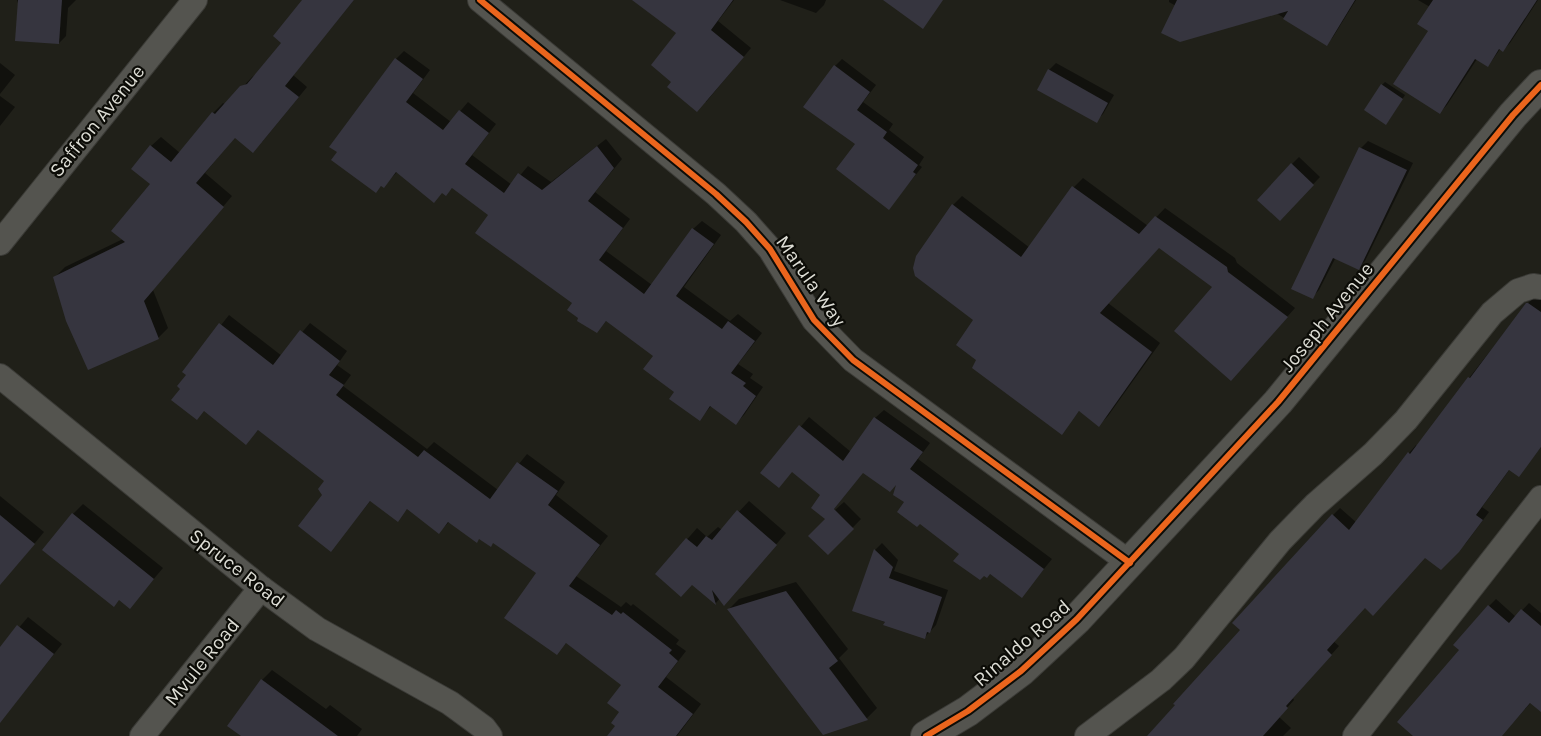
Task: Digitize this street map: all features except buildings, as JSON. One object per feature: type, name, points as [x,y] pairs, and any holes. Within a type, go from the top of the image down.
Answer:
[{"type":"street","name":"Saffron Avenue","points":[[0,243],[195,0]]},
{"type":"street","name":"Marula Way","points":[[480,0],[716,194],[746,222],[770,249],[814,320],[853,360],[1130,562]]},
{"type":"street","name":"Joseph Avenue","points":[[1130,562],[1278,402],[1513,115],[1541,85]]},
{"type":"street","points":[[1087,736],[1161,680],[1184,658],[1280,541],[1406,420],[1492,313],[1518,291],[1533,286],[1541,287]]},
{"type":"street","name":"Spruce Road","points":[[0,376],[261,588],[317,628],[450,703],[484,728],[490,736]]},
{"type":"street","points":[[1355,736],[1541,498]]},
{"type":"street","name":"Rinaldo Road","points":[[926,736],[968,711],[1021,671],[1077,620],[1130,562]]},
{"type":"street","name":"Mvule Road","points":[[142,736],[261,588]]},
{"type":"cycle path","points":[[480,0],[716,194],[746,222],[770,249],[814,320],[853,360],[1130,563]]},
{"type":"cycle path","points":[[926,736],[968,711],[1021,671],[1077,619],[1278,402],[1513,115],[1541,85]]}]
